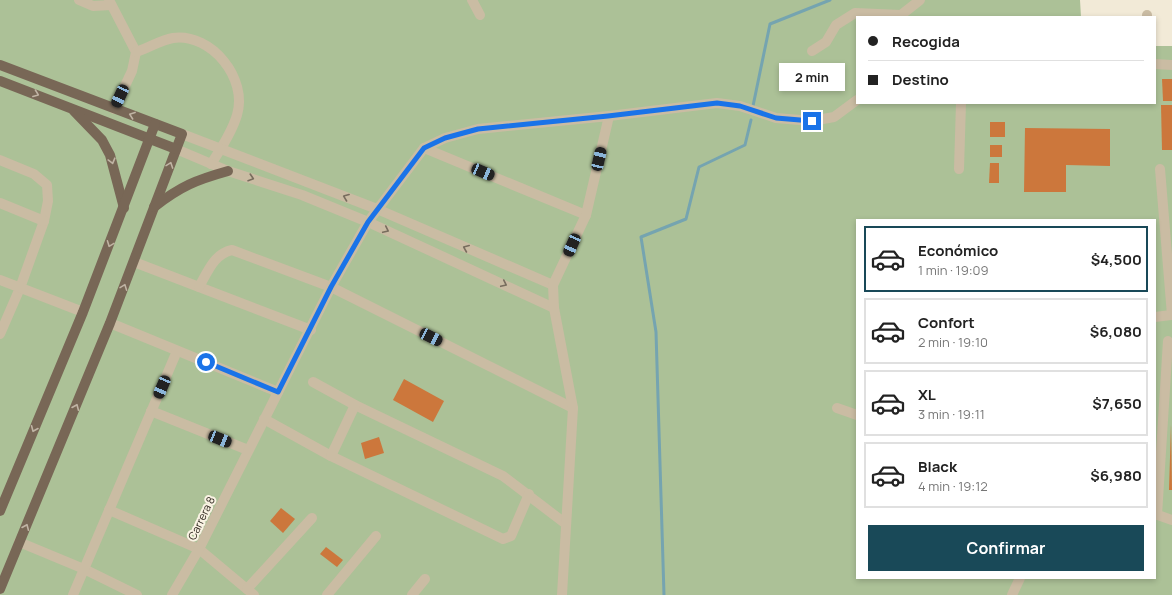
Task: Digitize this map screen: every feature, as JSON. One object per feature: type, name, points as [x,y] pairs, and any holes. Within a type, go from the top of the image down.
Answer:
[{"type":"main road","points":[[0,65],[182,134],[110,323],[0,589]]},
{"type":"main road","points":[[0,81],[176,149]]},
{"type":"main road","points":[[72,108],[102,140],[110,156],[124,208]]},
{"type":"main road","points":[[0,511],[83,312],[155,124]]},
{"type":"main road","points":[[154,207],[171,194],[194,181],[228,171]]},
{"type":"street","points":[[79,0],[93,6],[110,2],[136,52],[132,71],[114,109]]},
{"type":"street","points":[[472,0],[480,15]]},
{"type":"street","points":[[812,51],[826,42],[836,25],[855,13],[901,16],[920,0]]},
{"type":"street","points":[[136,52],[174,38],[200,40],[221,56],[238,86],[238,115],[211,164]]},
{"type":"street","points":[[1156,64],[1172,64]]},
{"type":"street","points":[[424,148],[445,138],[478,129],[717,103],[740,106],[776,118],[812,121],[834,117],[856,101]]},
{"type":"street","points":[[959,169],[961,104]]},
{"type":"street","points":[[562,595],[573,408],[554,308],[553,285],[586,215],[608,116]]},
{"type":"street","points":[[182,134],[377,209],[553,285]]},
{"type":"street","points":[[424,148],[586,215]]},
{"type":"street","name":"Carrera 8","points":[[172,595],[199,549],[331,287],[368,222],[424,148]]},
{"type":"street","points":[[176,149],[228,171],[302,195],[368,222],[554,308]]},
{"type":"street","points":[[0,160],[34,174],[47,185],[48,202],[44,221],[20,288],[0,334]]},
{"type":"street","points":[[1156,316],[1172,315],[1160,169]]},
{"type":"street","points":[[0,203],[44,221]]},
{"type":"street","points":[[199,287],[214,260],[223,252],[232,250],[331,287],[573,408]]},
{"type":"street","points":[[134,262],[310,330]]},
{"type":"street","points":[[0,280],[83,312]]},
{"type":"street","points":[[110,323],[278,392]]},
{"type":"street","points":[[1168,341],[1156,514],[1172,520]]},
{"type":"street","points":[[73,595],[177,351]]},
{"type":"street","points":[[313,382],[355,405],[504,476],[566,524]]},
{"type":"street","points":[[331,456],[355,405]]},
{"type":"street","points":[[837,408],[856,415]]},
{"type":"street","points":[[151,411],[248,450]]},
{"type":"street","points":[[264,419],[331,456],[504,539],[511,536],[529,494]]},
{"type":"street","points":[[109,510],[199,549],[250,592],[312,518]]},
{"type":"street","points":[[327,595],[376,536]]},
{"type":"street","points":[[19,542],[84,569],[137,595]]},
{"type":"street","points":[[412,595],[426,579]]},
{"type":"street","points":[[1012,595],[1020,579]]},
{"type":"green space","points":[[0,0],[1080,0],[1081,16],[856,16],[856,104],[1156,104],[1156,46],[1172,46],[1172,595],[0,595]]},
{"type":"building","points":[[1162,79],[1172,79],[1172,101],[1163,101]]},
{"type":"building","points":[[1161,105],[1172,105],[1172,150],[1162,150]]},
{"type":"building","points":[[990,122],[1005,122],[1005,137],[990,137]]},
{"type":"building","points":[[1025,128],[1110,129],[1110,166],[1066,165],[1066,192],[1024,192]]},
{"type":"building","points":[[990,145],[1002,145],[1002,157],[990,157]]},
{"type":"building","points":[[990,163],[999,163],[999,183],[989,183]]},
{"type":"building","points":[[404,379],[444,401],[433,422],[393,400]]},
{"type":"building","points":[[1171,424],[1172,490],[1169,490]]},
{"type":"building","points":[[379,437],[384,453],[365,459],[361,443]]},
{"type":"building","points":[[281,508],[295,519],[283,533],[270,521]]},
{"type":"building","points":[[326,547],[343,560],[337,567],[320,554]]},
{"type":"waterway","points":[[753,106],[770,24],[830,0]]},
{"type":"waterway","points":[[664,595],[656,332],[641,237],[686,219],[699,167],[745,145],[751,120]]},
{"type":"route","points":[[206,362],[278,392],[331,287],[368,222],[424,148],[445,138],[478,129],[717,103],[740,106],[776,118],[812,121]]}]
